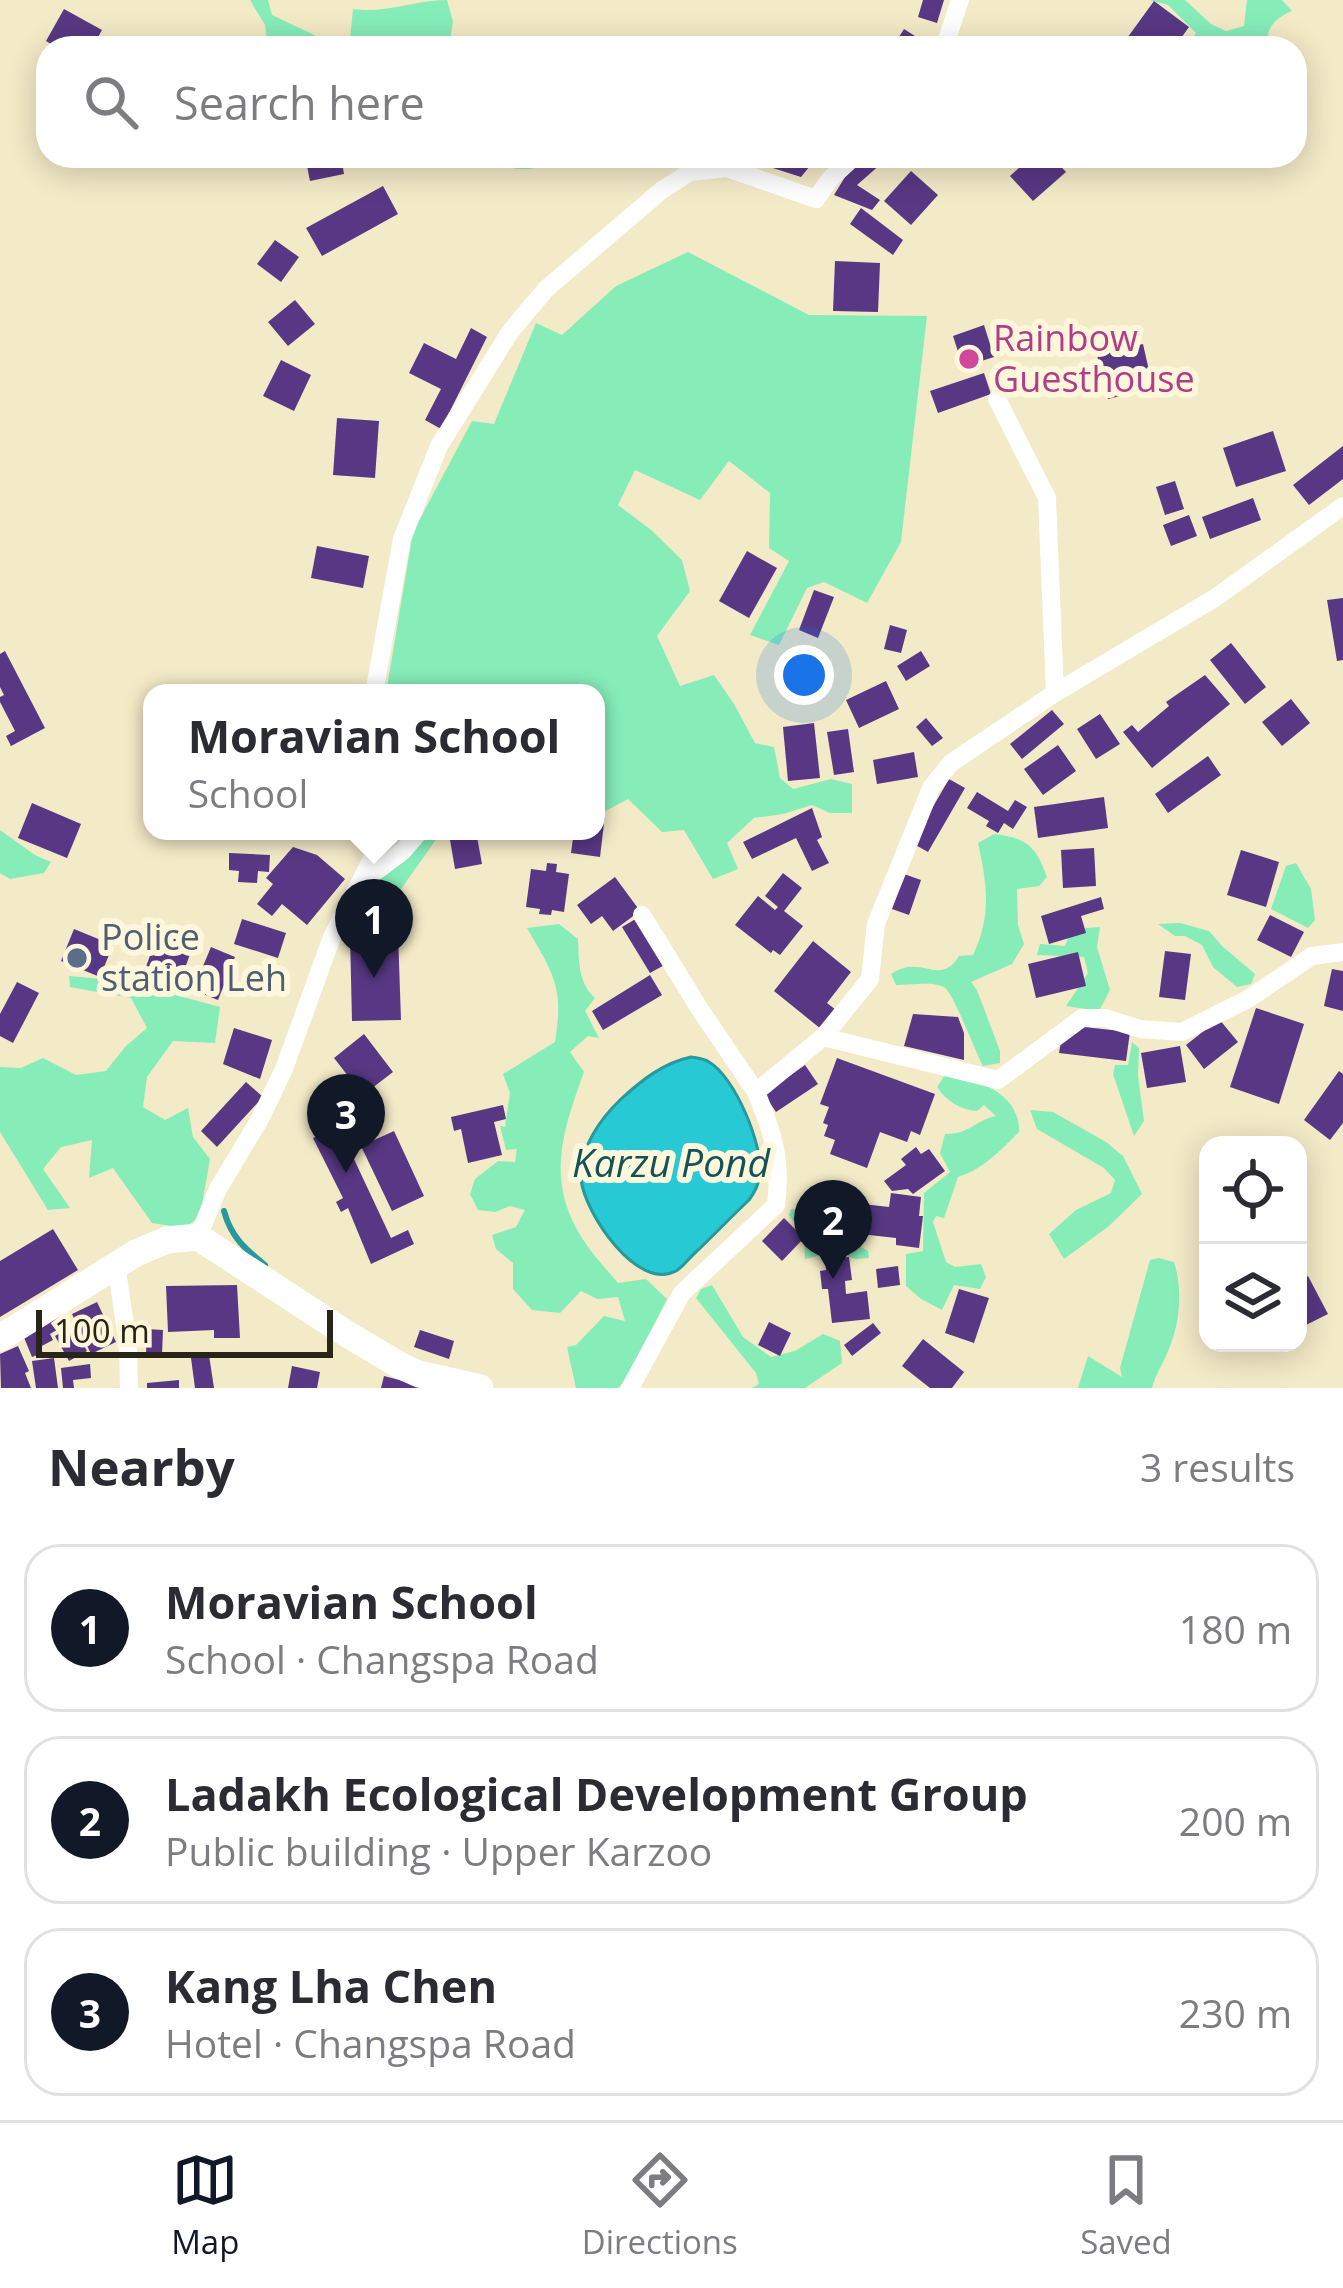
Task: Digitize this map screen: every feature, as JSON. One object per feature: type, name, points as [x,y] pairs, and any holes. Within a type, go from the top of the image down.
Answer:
[{"type":"main road","points":[[0,1338],[116,1264],[167,1240],[198,1237],[401,1366],[480,1388]]},
{"type":"street","points":[[948,36],[960,0]]},
{"type":"street","points":[[376,684],[403,539],[440,446],[510,332],[546,289],[662,190],[691,172],[727,168],[817,199],[842,168]]},
{"type":"street","points":[[997,399],[1047,498],[1055,693]]},
{"type":"street","points":[[756,1092],[824,1037],[869,980],[875,924],[931,788],[951,763],[1055,693],[1215,598],[1343,506]]},
{"type":"street","points":[[198,1237],[218,1189],[284,1069],[332,937],[380,840]]},
{"type":"street","points":[[359,884],[412,840]]},
{"type":"street","points":[[630,1388],[682,1293],[776,1205],[780,1176],[773,1133],[756,1092],[642,915]]},
{"type":"street","points":[[824,1037],[998,1080],[1082,1018],[1182,1032],[1248,999],[1312,956],[1343,952]]},
{"type":"street","points":[[116,1264],[129,1388]]},
{"type":"green space","points":[[250,0],[268,0],[272,15],[317,36],[266,36]]},
{"type":"green space","points":[[447,0],[453,22],[451,36],[350,36],[353,9]]},
{"type":"green space","points":[[1150,0],[1185,0],[1226,31],[1244,26],[1247,0],[1282,0],[1292,11],[1272,25],[1268,36],[1194,36],[1168,5]]},
{"type":"green space","points":[[688,252],[809,315],[927,316],[901,542],[867,603],[824,582],[807,588],[779,645],[750,635],[789,561],[769,548],[770,493],[729,461],[700,500],[635,470],[618,505],[682,560],[690,591],[657,636],[680,686],[714,675],[755,743],[774,747],[780,778],[793,789],[831,779],[852,784],[852,813],[830,813],[812,805],[754,818],[727,843],[738,869],[713,879],[684,830],[662,832],[628,799],[605,811],[605,684],[388,684],[413,532],[472,421],[494,424],[536,323],[562,335],[616,286]]},
{"type":"green space","points":[[0,830],[51,862],[44,873],[10,879],[0,873]]},
{"type":"green space","points":[[994,834],[1029,845],[1047,877],[1039,886],[1017,889],[1024,944],[1012,964],[971,982],[1000,1051],[1000,1063],[983,1066],[944,987],[896,985],[891,974],[912,967],[944,969],[959,956],[973,955],[986,899],[978,843]]},
{"type":"green space","points":[[405,840],[436,840],[401,889],[385,901],[387,924],[382,938],[346,932],[362,879],[379,857]]},
{"type":"green space","points":[[1296,863],[1311,889],[1315,920],[1308,928],[1271,909],[1286,866]]},
{"type":"green space","points":[[1180,923],[1209,931],[1255,974],[1251,984],[1237,987],[1213,967],[1202,945],[1158,924]]},
{"type":"green space","points":[[559,924],[578,939],[582,979],[595,998],[585,1011],[599,1038],[588,1036],[570,1052],[584,1072],[564,1135],[564,1196],[582,1238],[618,1283],[646,1279],[667,1299],[618,1388],[576,1388],[567,1347],[576,1345],[604,1316],[625,1321],[618,1297],[597,1299],[581,1291],[560,1313],[532,1310],[513,1289],[513,1263],[496,1249],[492,1235],[516,1227],[525,1210],[510,1206],[495,1212],[478,1210],[470,1194],[475,1179],[498,1161],[515,1162],[517,1149],[506,1150],[500,1126],[505,1127],[510,1093],[503,1074],[555,1042],[557,994],[527,928]]},
{"type":"green space","points":[[1100,927],[1097,947],[1110,990],[1099,1011],[1066,1006],[1088,973],[1084,957],[1037,955],[1040,944],[1065,946],[1072,929]]},
{"type":"green space","points":[[69,976],[124,981],[220,1007],[215,1043],[173,1041],[147,1077],[143,1107],[165,1120],[188,1108],[193,1137],[210,1159],[200,1216],[185,1228],[152,1223],[113,1168],[89,1178],[92,1140],[61,1147],[43,1169],[70,1208],[48,1210],[0,1132],[0,1067],[21,1068],[43,1058],[76,1075],[106,1071],[147,1028],[131,998],[70,987]]},
{"type":"green space","points":[[1132,1042],[1139,1048],[1144,1121],[1134,1136],[1113,1074],[1115,1065],[1128,1065]]},
{"type":"green space","points":[[945,1075],[995,1090],[1013,1107],[1019,1132],[983,1164],[958,1177],[944,1218],[936,1216],[933,1222],[946,1262],[955,1267],[981,1264],[986,1277],[980,1289],[954,1285],[942,1310],[906,1286],[906,1254],[923,1251],[924,1193],[950,1172],[940,1153],[945,1134],[996,1116],[984,1105],[977,1111],[949,1100],[937,1087]]},
{"type":"green space","points":[[1030,1110],[1053,1112],[1106,1142],[1123,1156],[1142,1194],[1064,1259],[1049,1234],[1076,1210],[1111,1193],[1115,1180],[1104,1168],[1037,1129]]},
{"type":"green space","points":[[791,1209],[802,1210],[823,1224],[825,1231],[849,1239],[868,1251],[869,1258],[834,1252],[805,1259],[804,1238],[789,1215]]},
{"type":"green space","points":[[1150,1260],[1174,1262],[1179,1307],[1172,1341],[1152,1388],[1078,1388],[1088,1356],[1122,1377],[1120,1368]]},
{"type":"green space","points":[[712,1285],[743,1337],[771,1357],[795,1351],[823,1334],[840,1341],[842,1363],[805,1388],[752,1388],[759,1384],[756,1373],[696,1298],[701,1289]]},
{"type":"water","name":"Karzu Pond","points":[[691,1057],[719,1070],[737,1096],[757,1146],[760,1174],[749,1200],[681,1267],[661,1274],[630,1260],[602,1228],[584,1193],[581,1168],[592,1135],[621,1099],[653,1073]]},
{"type":"building","points":[[923,0],[944,0],[937,23],[918,17]]},
{"type":"building","points":[[1154,1],[1189,27],[1183,36],[1129,36]]},
{"type":"building","points":[[64,9],[102,30],[99,36],[49,36]]},
{"type":"building","points":[[307,168],[343,168],[344,174],[310,181]]},
{"type":"building","points":[[773,168],[808,168],[801,177]]},
{"type":"building","points":[[854,168],[876,168],[857,185],[880,200],[872,210],[834,195]]},
{"type":"building","points":[[1019,168],[1062,168],[1066,172],[1033,201],[1010,176]]},
{"type":"building","points":[[911,171],[938,195],[911,225],[884,201]]},
{"type":"building","points":[[383,186],[398,214],[322,256],[306,228]]},
{"type":"building","points":[[861,208],[903,240],[893,255],[850,224]]},
{"type":"building","points":[[275,240],[299,257],[281,282],[257,264]]},
{"type":"building","points":[[835,261],[880,263],[878,312],[833,311]]},
{"type":"building","points":[[295,300],[315,324],[288,346],[268,322]]},
{"type":"building","points":[[984,325],[994,357],[963,367],[953,336]]},
{"type":"building","points":[[471,328],[487,337],[441,429],[425,420],[441,389],[409,373],[424,343],[456,359]]},
{"type":"building","points":[[1143,344],[1153,388],[1108,399],[1097,355]]},
{"type":"building","points":[[281,360],[311,375],[294,411],[263,396]]},
{"type":"building","points":[[984,373],[991,394],[938,413],[930,391]]},
{"type":"building","points":[[337,418],[379,421],[375,478],[333,475]]},
{"type":"building","points":[[1273,431],[1286,471],[1236,487],[1223,448]]},
{"type":"building","points":[[1343,446],[1343,479],[1309,505],[1293,485]]},
{"type":"building","points":[[1175,481],[1184,509],[1165,515],[1156,487]]},
{"type":"building","points":[[1253,498],[1261,520],[1210,539],[1202,517]]},
{"type":"building","points":[[1189,515],[1197,536],[1171,546],[1163,525]]},
{"type":"building","points":[[317,546],[369,556],[363,588],[311,578]]},
{"type":"building","points":[[747,551],[777,568],[749,618],[719,601]]},
{"type":"building","points":[[814,590],[834,597],[818,638],[799,630]]},
{"type":"building","points":[[1343,598],[1343,660],[1337,661],[1327,600]]},
{"type":"building","points":[[890,625],[907,630],[901,653],[884,649]]},
{"type":"building","points":[[1231,643],[1266,687],[1245,704],[1210,660]]},
{"type":"building","points":[[5,651],[45,728],[11,746],[6,736],[15,731],[0,702],[4,695],[0,654]]},
{"type":"building","points":[[921,651],[930,666],[906,681],[897,666]]},
{"type":"building","points":[[1205,675],[1230,704],[1152,768],[1123,732],[1132,725],[1138,732],[1169,706],[1166,702]]},
{"type":"building","points":[[886,681],[899,709],[859,728],[846,700]]},
{"type":"building","points":[[1291,699],[1310,723],[1282,746],[1262,722]]},
{"type":"building","points":[[1052,710],[1064,724],[1022,759],[1010,744]]},
{"type":"building","points":[[1100,714],[1120,744],[1096,759],[1077,729]]},
{"type":"building","points":[[926,718],[943,738],[932,746],[916,727]]},
{"type":"building","points":[[814,723],[820,778],[788,781],[783,727]]},
{"type":"building","points":[[848,729],[854,772],[834,775],[827,732]]},
{"type":"building","points":[[1058,745],[1076,771],[1043,795],[1024,769]]},
{"type":"building","points":[[914,752],[918,777],[877,784],[873,760]]},
{"type":"building","points":[[1208,756],[1221,775],[1168,813],[1155,794]]},
{"type":"building","points":[[949,779],[965,788],[928,852],[912,843]]},
{"type":"building","points":[[977,792],[1008,811],[1015,800],[1027,807],[1013,829],[1004,823],[998,833],[986,826],[989,821],[967,808]]},
{"type":"building","points":[[1104,797],[1108,828],[1038,838],[1034,807]]},
{"type":"building","points":[[32,803],[81,824],[67,858],[18,838]]},
{"type":"building","points":[[812,808],[822,837],[817,840],[829,863],[812,871],[796,838],[752,859],[743,842]]},
{"type":"building","points":[[450,840],[478,840],[482,864],[455,869]]},
{"type":"building","points":[[573,840],[602,840],[600,857],[571,853]]},
{"type":"building","points":[[293,847],[317,855],[345,879],[307,925],[282,904],[272,916],[257,904],[273,884],[266,878]]},
{"type":"building","points":[[1094,848],[1096,886],[1063,888],[1061,850]]},
{"type":"building","points":[[1241,850],[1279,862],[1266,907],[1227,895]]},
{"type":"building","points":[[229,853],[270,855],[269,872],[258,871],[257,883],[238,882],[239,871],[229,870]]},
{"type":"building","points":[[547,863],[557,864],[556,872],[569,874],[564,912],[552,910],[551,915],[526,907],[531,869],[546,871]]},
{"type":"building","points":[[783,873],[802,888],[784,911],[803,926],[780,955],[735,925],[758,896],[775,910],[778,907],[765,896]]},
{"type":"building","points":[[904,874],[921,880],[909,915],[892,909]]},
{"type":"building","points":[[615,877],[640,911],[613,931],[602,916],[591,924],[577,905]]},
{"type":"building","points":[[1101,897],[1104,909],[1081,916],[1086,933],[1049,944],[1041,916]]},
{"type":"building","points":[[1270,915],[1304,932],[1291,957],[1257,940]]},
{"type":"building","points":[[639,917],[668,963],[650,973],[622,927]]},
{"type":"building","points":[[242,919],[286,933],[278,958],[234,944]]},
{"type":"building","points":[[161,925],[196,938],[178,987],[143,975]]},
{"type":"building","points":[[74,929],[113,945],[100,977],[61,961]]},
{"type":"building","points":[[398,933],[401,1020],[352,1021],[350,935]]},
{"type":"building","points":[[813,941],[851,972],[827,1003],[836,1010],[821,1029],[774,991]]},
{"type":"building","points":[[211,947],[235,957],[218,1000],[193,990]]},
{"type":"building","points":[[1165,951],[1191,954],[1185,1000],[1159,997]]},
{"type":"building","points":[[1078,952],[1086,986],[1036,998],[1028,964]]},
{"type":"building","points":[[1332,969],[1343,971],[1343,1011],[1324,1006]]},
{"type":"building","points":[[650,975],[662,995],[603,1030],[592,1011]]},
{"type":"building","points":[[17,982],[39,993],[13,1043],[0,1036],[0,1014]]},
{"type":"building","points":[[1256,1008],[1304,1024],[1279,1104],[1230,1087]]},
{"type":"building","points":[[913,1014],[958,1017],[964,1033],[964,1060],[904,1046]]},
{"type":"building","points":[[1219,1019],[1238,1042],[1204,1069],[1186,1045]]},
{"type":"building","points":[[1084,1027],[1130,1032],[1126,1061],[1059,1053],[1061,1041]]},
{"type":"building","points":[[234,1028],[272,1040],[260,1079],[223,1064]]},
{"type":"building","points":[[364,1034],[393,1072],[363,1095],[334,1058]]},
{"type":"building","points":[[1180,1046],[1186,1082],[1147,1088],[1141,1053]]},
{"type":"building","points":[[837,1058],[935,1094],[920,1135],[911,1131],[907,1142],[880,1132],[867,1168],[830,1154],[835,1140],[824,1136],[829,1107],[820,1104]]},
{"type":"building","points":[[805,1065],[818,1084],[776,1112],[764,1094]]},
{"type":"building","points":[[1339,1071],[1343,1074],[1343,1123],[1330,1140],[1304,1120]]},
{"type":"building","points":[[246,1082],[263,1097],[217,1147],[201,1131]]},
{"type":"building","points":[[503,1105],[506,1119],[494,1122],[502,1155],[468,1163],[461,1129],[454,1131],[451,1117]]},
{"type":"building","points":[[349,1121],[355,1134],[345,1140],[391,1238],[408,1230],[414,1244],[371,1264],[348,1208],[341,1212],[336,1202],[343,1198],[313,1138]]},
{"type":"building","points":[[394,1131],[424,1196],[392,1211],[361,1146]]},
{"type":"building","points":[[916,1147],[921,1154],[929,1149],[945,1171],[913,1194],[908,1189],[892,1191],[884,1181],[906,1165],[901,1159]]},
{"type":"building","points":[[891,1193],[921,1197],[919,1248],[896,1245],[896,1238],[833,1231],[837,1201],[889,1207]]},
{"type":"building","points":[[784,1218],[804,1238],[782,1261],[762,1241]]},
{"type":"building","points":[[53,1229],[78,1270],[0,1317],[0,1261]]},
{"type":"building","points":[[849,1257],[852,1280],[845,1281],[846,1294],[867,1291],[870,1319],[832,1323],[828,1289],[822,1289],[820,1271],[826,1270],[825,1259]]},
{"type":"building","points":[[898,1266],[900,1285],[878,1288],[876,1269]]},
{"type":"building","points":[[1307,1277],[1328,1314],[1307,1324]]},
{"type":"building","points":[[237,1285],[240,1338],[214,1338],[214,1330],[168,1332],[166,1286]]},
{"type":"building","points":[[959,1289],[989,1298],[974,1343],[945,1333]]},
{"type":"building","points":[[97,1302],[116,1342],[91,1354],[72,1314]]},
{"type":"building","points":[[58,1314],[65,1325],[50,1334],[53,1340],[40,1347],[43,1353],[32,1357],[23,1335]]},
{"type":"building","points":[[769,1322],[791,1333],[780,1356],[758,1345]]},
{"type":"building","points":[[873,1323],[881,1333],[852,1356],[844,1345]]},
{"type":"building","points":[[73,1326],[87,1351],[69,1361],[55,1336]]},
{"type":"building","points":[[147,1329],[163,1330],[162,1355],[146,1354]]},
{"type":"building","points":[[420,1330],[454,1341],[449,1359],[414,1347]]},
{"type":"building","points":[[923,1339],[964,1372],[952,1388],[930,1388],[902,1366]]},
{"type":"building","points":[[18,1346],[31,1388],[1,1388],[0,1354]]},
{"type":"building","points":[[209,1355],[214,1388],[195,1388],[191,1358]]},
{"type":"building","points":[[54,1358],[58,1388],[36,1388],[32,1361]]},
{"type":"building","points":[[90,1364],[91,1378],[73,1380],[74,1388],[63,1388],[61,1368]]},
{"type":"building","points":[[292,1366],[320,1372],[317,1388],[288,1388]]},
{"type":"building","points":[[384,1376],[423,1386],[423,1388],[381,1388]]},
{"type":"building","points":[[179,1380],[179,1388],[147,1388],[147,1383]]},
{"type":"waterway","points":[[224,1211],[240,1242],[265,1265]]},
{"type":"place","name":"Rainbow Guesthouse","points":[[969,359]]},
{"type":"place","name":"Police station Leh","points":[[77,958]]},
{"type":"place","name":"Moravian School","points":[[374,978]]},
{"type":"place","name":"Kang Lha Chen","points":[[346,1173]]},
{"type":"place","name":"Ladakh Ecological Development Group","points":[[833,1279]]}]
